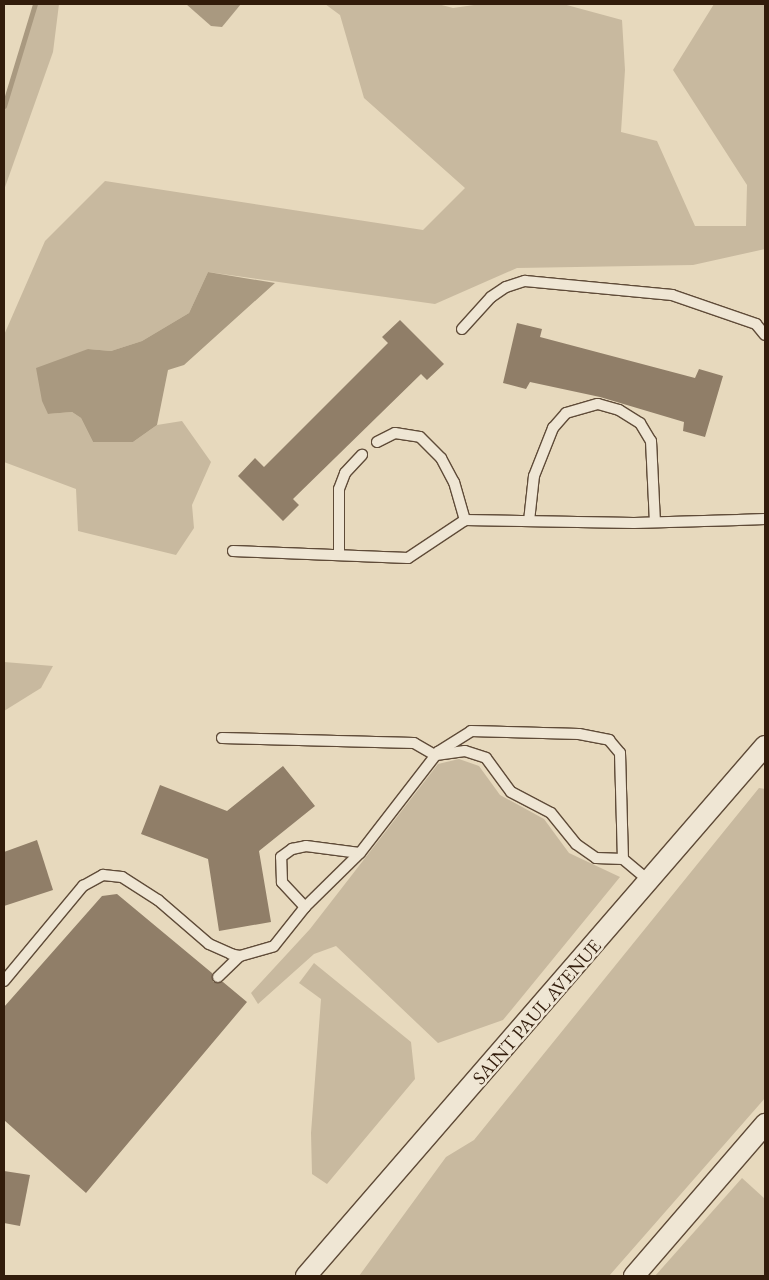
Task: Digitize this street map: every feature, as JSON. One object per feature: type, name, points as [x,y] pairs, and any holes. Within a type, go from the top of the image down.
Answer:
[{"type":"street","name":"SAINT PAUL AVENUE","points":[[306,1276],[650,882],[765,746]]},
{"type":"street","points":[[634,1276],[765,1124]]},
{"type":"lane","points":[[462,329],[491,298],[506,286],[526,281],[672,295],[756,324],[765,335]]},
{"type":"lane","points":[[529,521],[534,476],[553,428],[566,413],[598,404],[619,410],[640,423],[651,441],[655,522]]},
{"type":"lane","points":[[377,442],[395,433],[420,437],[441,458],[454,482],[465,520]]},
{"type":"lane","points":[[339,556],[339,489],[345,473],[362,455]]},
{"type":"lane","points":[[233,551],[408,558],[465,520],[655,522],[765,519]]},
{"type":"lane","points":[[218,978],[240,956],[274,946],[305,907],[360,853],[435,755],[471,731],[579,734],[609,740],[620,753],[623,859]]},
{"type":"lane","points":[[222,738],[414,743],[435,755],[465,751],[486,758],[511,792],[552,813],[576,844],[596,858],[623,859],[650,882]]},
{"type":"lane","points":[[305,907],[282,882],[281,857],[292,849],[306,846],[360,853]]},
{"type":"lane","points":[[4,982],[83,886],[102,876],[122,877],[158,900],[209,944],[240,956]]},
{"type":"shaded area","points":[[35,4],[59,4],[53,52],[4,190],[4,106]]},
{"type":"shaded area","points":[[186,4],[241,4],[222,27],[211,26]]},
{"type":"shaded area","points":[[325,4],[438,4],[453,8],[481,4],[563,4],[622,20],[625,70],[621,132],[657,141],[695,226],[746,226],[747,185],[673,70],[714,4],[765,4],[765,249],[693,265],[517,268],[435,304],[208,272],[189,313],[142,341],[111,351],[88,349],[48,414],[72,412],[81,418],[93,442],[133,442],[157,425],[182,421],[211,462],[192,505],[194,528],[176,555],[78,531],[76,489],[4,462],[4,335],[45,241],[105,181],[423,230],[465,188],[364,98],[340,15]]},
{"type":"shaded area","points":[[208,272],[275,283],[184,365],[168,370],[157,425],[133,442],[93,442],[81,418],[72,412],[48,414],[42,401],[36,368],[88,349],[111,351],[142,341],[189,313]]},
{"type":"shaded area","points":[[4,662],[53,666],[41,688],[4,711]]},
{"type":"shaded area","points":[[459,759],[479,766],[500,795],[544,819],[569,853],[620,877],[503,1020],[438,1043],[336,946],[314,954],[258,1004],[251,993],[310,929],[438,764]]},
{"type":"shaded area","points":[[759,788],[765,789],[765,1098],[609,1276],[359,1276],[446,1157],[474,1140]]},
{"type":"shaded area","points":[[314,963],[411,1042],[415,1079],[327,1184],[312,1174],[311,1133],[321,999],[299,983]]},
{"type":"shaded area","points":[[742,1178],[765,1199],[765,1276],[655,1276]]},
{"type":"building","points":[[400,320],[444,364],[427,380],[421,374],[293,499],[299,505],[283,521],[238,476],[255,458],[264,467],[388,343],[382,337]]},
{"type":"building","points":[[517,323],[542,329],[540,337],[695,378],[699,369],[723,376],[705,437],[683,431],[684,422],[600,397],[530,382],[526,389],[503,383]]},
{"type":"building","points":[[283,766],[315,806],[259,851],[271,922],[219,931],[208,859],[141,834],[160,785],[227,811]]},
{"type":"building","points":[[37,840],[53,890],[4,906],[4,852]]},
{"type":"building","points":[[117,894],[212,973],[213,982],[223,982],[247,1002],[86,1193],[4,1120],[4,1007],[102,896]]},
{"type":"building","points":[[4,1171],[30,1175],[20,1226],[4,1223]]},
{"type":"waterway","points":[[4,106],[35,4]]}]
